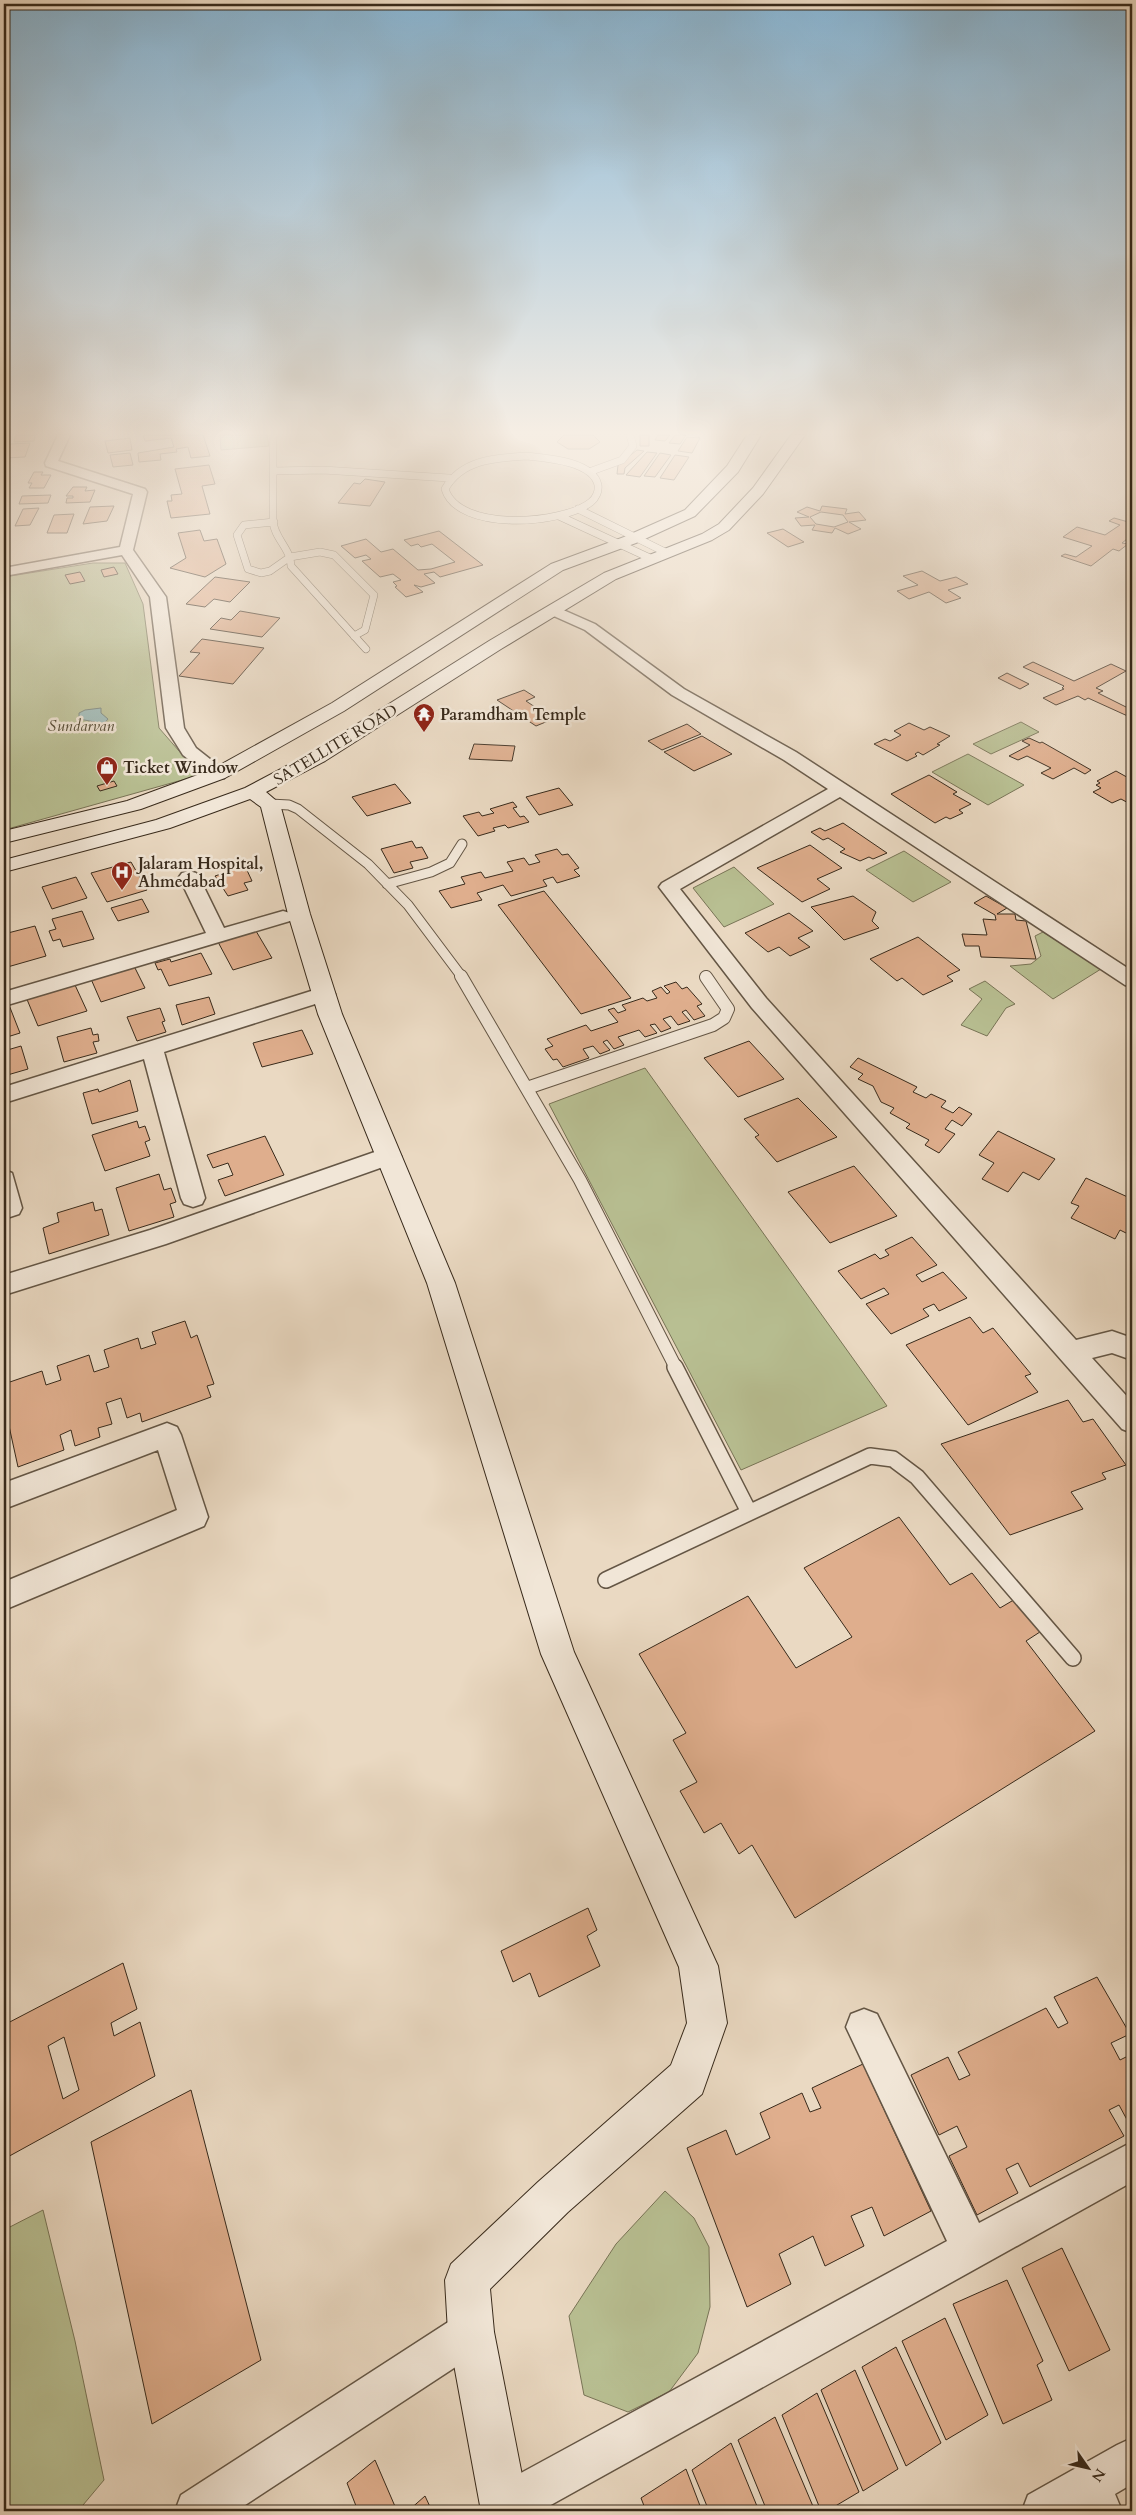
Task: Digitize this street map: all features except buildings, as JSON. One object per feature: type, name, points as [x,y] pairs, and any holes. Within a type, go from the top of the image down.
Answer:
[{"type":"main road","name":"SATELLITE ROAD","points":[[4,837],[134,805],[218,774],[338,707],[557,567],[596,552]]},
{"type":"main road","name":"SATELLITE ROAD","points":[[4,866],[261,798],[318,756],[552,610],[610,576],[668,552]]},
{"type":"main road","points":[[261,798],[330,1014],[441,1283],[558,1654],[698,1966],[707,2023],[687,2080],[553,2197],[468,2280],[472,2332],[505,2509]]},
{"type":"street","points":[[4,572],[113,552]]},
{"type":"street","points":[[128,552],[158,597],[175,728],[189,751],[218,774]]},
{"type":"street","points":[[552,610],[590,627],[678,692],[790,756],[1132,980]]},
{"type":"street","points":[[840,789],[670,887],[759,1003],[1132,1421]]},
{"type":"street","points":[[189,877],[218,936]]},
{"type":"street","points":[[4,999],[283,917]]},
{"type":"street","points":[[4,1095],[324,994]]},
{"type":"street","points":[[152,1048],[194,1198]]},
{"type":"street","points":[[4,1285],[156,1237],[389,1156]]},
{"type":"street","points":[[4,1179],[10,1208]]},
{"type":"street","points":[[1071,1352],[1112,1342],[1132,1348]]},
{"type":"street","points":[[4,1496],[167,1435],[194,1518],[4,1596]]},
{"type":"street","points":[[864,2027],[970,2249]]},
{"type":"street","points":[[505,2509],[662,2424],[970,2249],[1132,2161]]},
{"type":"street","points":[[197,2511],[472,2332]]},
{"type":"street","points":[[1044,2511],[1094,2499],[1132,2460]]},
{"type":"lane","points":[[242,552],[248,569],[261,572],[270,571],[290,557],[318,552]]},
{"type":"lane","points":[[287,552],[291,566],[366,649]]},
{"type":"lane","points":[[322,552],[334,555],[374,595],[365,630],[354,636]]},
{"type":"lane","points":[[651,552],[659,556]]},
{"type":"lane","points":[[651,552],[659,556]]},
{"type":"lane","points":[[261,798],[298,809],[368,864],[408,905],[466,982],[580,1180],[749,1512]]},
{"type":"lane","points":[[387,884],[432,872],[450,863],[462,844]]},
{"type":"lane","points":[[526,1088],[712,1025],[724,1018],[728,1009],[706,976]]},
{"type":"lane","points":[[606,1580],[870,1456],[893,1460],[917,1477],[1072,1658]]},
{"type":"green space","name":"Sundarvan","points":[[93,563],[125,563],[143,604],[159,728],[200,775],[4,830],[4,577]]},
{"type":"green space","points":[[1021,722],[1039,732],[991,754],[973,744]]},
{"type":"green space","points":[[968,754],[1024,785],[988,805],[932,772]]},
{"type":"green space","points":[[904,851],[951,882],[913,902],[866,870]]},
{"type":"green space","points":[[734,867],[774,904],[724,927],[693,888]]},
{"type":"green space","points":[[1043,932],[1101,969],[1053,999],[1010,966],[1031,964],[1041,956],[1035,936]]},
{"type":"green space","points":[[985,981],[1015,1004],[1006,1008],[987,1036],[961,1025],[982,999],[969,989]]},
{"type":"green space","points":[[645,1068],[887,1406],[741,1470],[549,1104]]},
{"type":"green space","points":[[665,2191],[694,2218],[709,2247],[710,2307],[698,2353],[669,2392],[628,2412],[584,2395],[569,2316],[616,2244]]},
{"type":"green space","points":[[43,2210],[75,2341],[104,2480],[78,2511],[4,2511],[4,2230]]},
{"type":"water","points":[[101,708],[101,713],[108,719],[103,725],[79,719],[79,713],[85,710]]},
{"type":"place","name":"Paramdham Temple","points":[[424,733]]},
{"type":"place","name":"Ticket Window","points":[[107,786]]},
{"type":"place","name":"Jalaram Hospital, Ahmedabad","points":[[122,891]]}]
